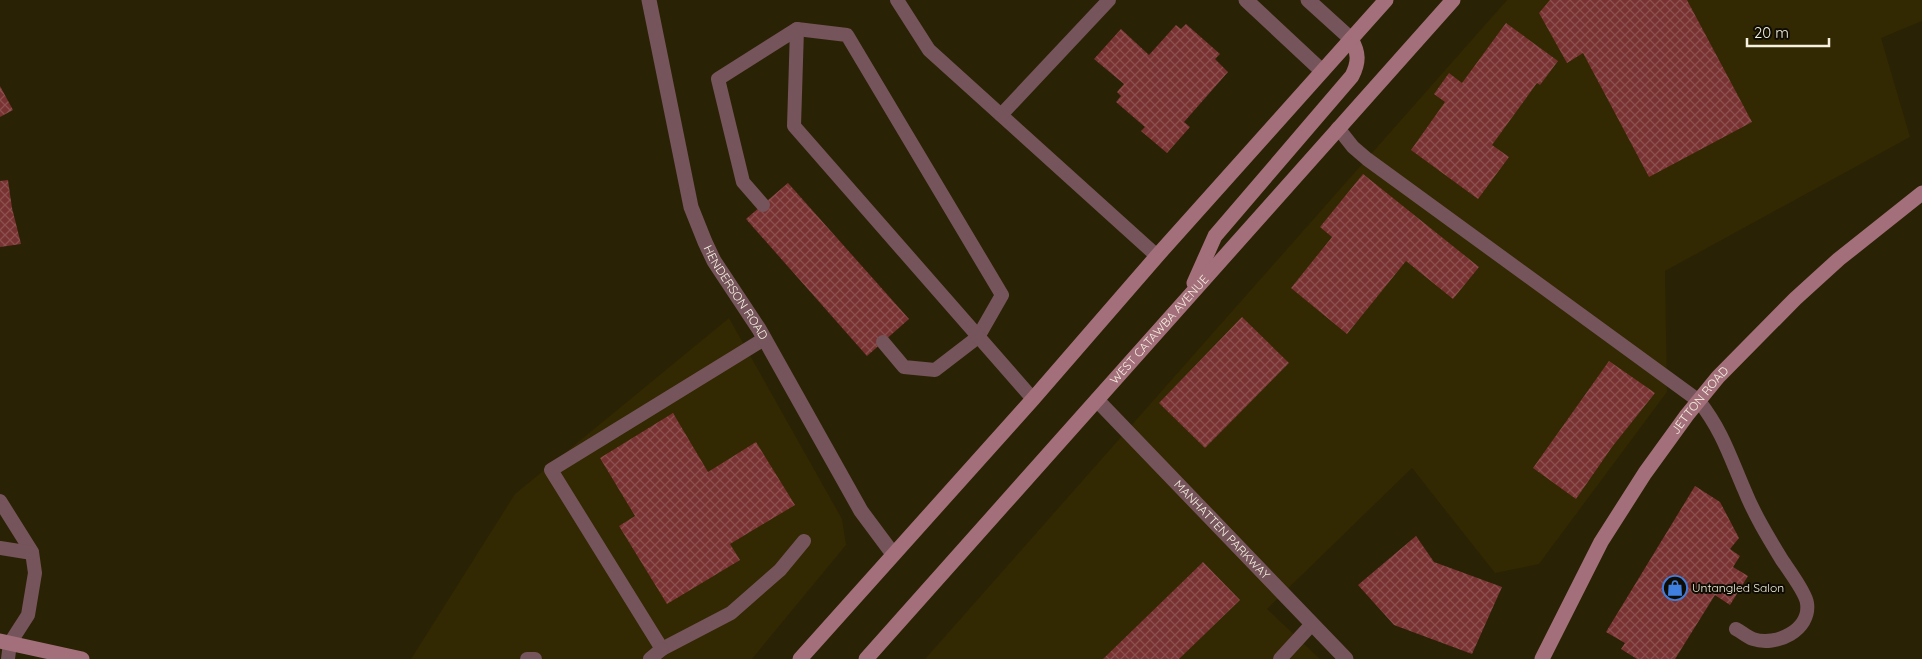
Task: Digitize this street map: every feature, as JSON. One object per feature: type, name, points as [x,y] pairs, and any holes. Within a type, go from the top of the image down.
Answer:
[{"type":"main road","points":[[800,659],[1386,0]]},
{"type":"main road","name":"WEST CATAWBA AVENUE","points":[[866,659],[1453,0]]},
{"type":"main road","points":[[1187,298],[1216,236],[1352,76],[1358,64],[1358,57],[1357,49],[1351,39]]},
{"type":"main road","name":"JETTON ROAD","points":[[1542,659],[1601,542],[1645,473],[1718,377],[1795,299],[1838,259],[1922,193]]},
{"type":"main road","points":[[5,642],[82,659]]},
{"type":"street","name":"HENDERSON ROAD","points":[[650,0],[692,207],[714,261],[764,339],[861,511],[894,554]]},
{"type":"street","points":[[1246,0],[1322,71]]},
{"type":"street","points":[[1308,0],[1351,39]]},
{"type":"street","name":"MANHATTEN PARKWAY","points":[[1098,400],[1346,659]]},
{"type":"lane","points":[[897,0],[929,50],[1157,256]]},
{"type":"lane","points":[[1001,115],[1110,0]]},
{"type":"lane","points":[[797,29],[794,126],[1033,399]]},
{"type":"lane","points":[[763,205],[743,182],[718,79],[797,29],[847,35],[1002,295],[978,337],[935,370],[904,367],[884,342]]},
{"type":"lane","points":[[1338,128],[1353,147],[1367,159],[1699,401],[1713,419],[1726,442],[1744,490],[1763,529],[1807,602],[1805,619],[1795,632],[1774,640],[1753,639],[1736,629]]},
{"type":"lane","points":[[662,649],[551,470],[764,339]]},
{"type":"lane","points":[[0,501],[32,553],[35,573],[28,615],[5,642],[8,659]]},
{"type":"lane","points":[[650,659],[662,649],[731,612],[780,570],[804,541]]},
{"type":"lane","points":[[0,548],[32,553]]},
{"type":"lane","points":[[1280,659],[1312,624]]},
{"type":"lane","points":[[528,659],[535,659]]},
{"type":"shaded area","points":[[1507,0],[1922,0],[1922,21],[1881,38],[1910,137],[1665,271],[1667,392],[1539,564],[1495,573],[1412,468],[1267,609],[1320,659],[925,659]]},
{"type":"shaded area","points":[[729,318],[842,519],[846,545],[752,659],[411,659],[515,494]]},
{"type":"building","points":[[1550,0],[1687,0],[1752,122],[1649,177],[1583,53],[1567,63],[1539,13]]},
{"type":"building","points":[[1506,23],[1558,61],[1540,85],[1537,83],[1492,145],[1509,157],[1478,199],[1411,150],[1445,102],[1434,94],[1449,73],[1462,83]]},
{"type":"building","points":[[1186,24],[1220,54],[1215,59],[1228,72],[1184,122],[1190,127],[1167,153],[1141,131],[1145,127],[1116,102],[1121,96],[1117,92],[1124,84],[1094,59],[1121,29],[1149,55],[1176,25],[1181,29]]},
{"type":"building","points":[[0,86],[13,110],[0,117]]},
{"type":"building","points":[[1363,174],[1479,267],[1453,299],[1406,261],[1347,334],[1291,288],[1332,237],[1320,227]]},
{"type":"building","points":[[8,180],[12,208],[21,244],[0,247],[0,181]]},
{"type":"building","points":[[788,183],[909,319],[867,356],[746,219]]},
{"type":"building","points":[[1242,317],[1289,363],[1205,448],[1159,403]]},
{"type":"building","points":[[1609,361],[1655,393],[1612,447],[1576,499],[1533,468]]},
{"type":"building","points":[[673,413],[708,472],[756,442],[795,505],[730,544],[740,560],[667,604],[619,526],[635,516],[600,458]]},
{"type":"building","points":[[1695,486],[1720,502],[1739,538],[1730,549],[1740,556],[1733,567],[1748,576],[1730,605],[1715,595],[1675,659],[1637,659],[1621,649],[1625,643],[1606,632]]},
{"type":"building","points":[[1416,536],[1434,562],[1502,587],[1472,654],[1394,625],[1358,585]]},
{"type":"building","points":[[1203,562],[1240,600],[1179,659],[1103,659]]},
{"type":"place","name":"Untangled Salon","points":[[1675,588]]}]
